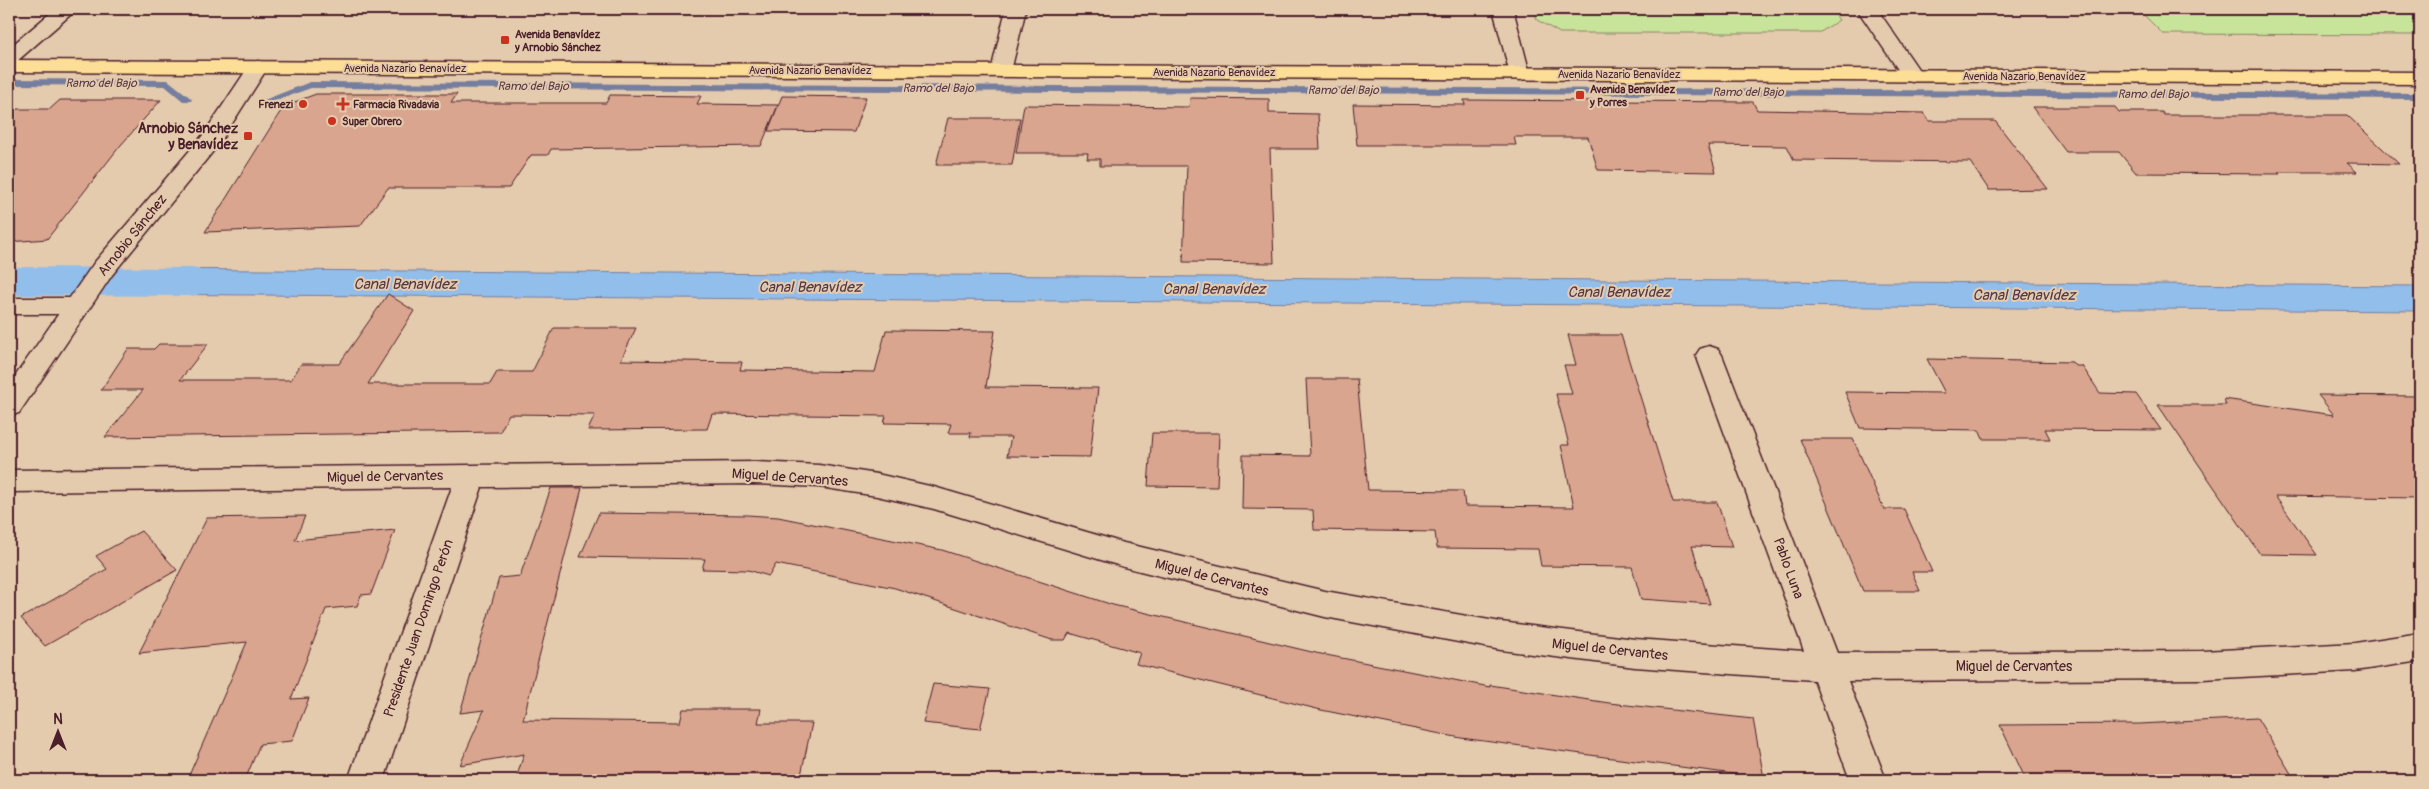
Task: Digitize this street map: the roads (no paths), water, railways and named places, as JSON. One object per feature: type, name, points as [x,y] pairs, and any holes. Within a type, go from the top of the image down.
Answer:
[{"type":"main road","name":"Avenida Nazario Benavídez","points":[[9,66],[2420,78]]},
{"type":"street","points":[[9,58],[67,9]]},
{"type":"street","points":[[1001,71],[1016,9]]},
{"type":"street","points":[[1503,9],[1520,74]]},
{"type":"street","points":[[1867,9],[1912,76]]},
{"type":"street","name":"Arnobio Sánchez","points":[[9,406],[103,269],[211,139],[258,67]]},
{"type":"street","points":[[9,306],[81,300]]},
{"type":"street","name":"Pablo Luna","points":[[1710,355],[1868,780]]},
{"type":"street","name":"Miguel de Cervantes","points":[[9,482],[471,475],[755,473],[819,476],[877,485],[934,498],[1124,555],[1324,604],[1501,636],[1635,654],[1826,667],[2202,665],[2356,657],[2420,647]]},
{"type":"street","name":"Presidente Juan Domingo Perón","points":[[366,780],[471,475]]},
{"type":"water","points":[[9,269],[80,269],[61,294],[9,294]]},
{"type":"water","points":[[135,269],[2420,286],[2420,311],[116,294]]},
{"type":"waterway","name":"Ramo del Bajo","points":[[9,82],[168,83],[187,99]]},
{"type":"waterway","name":"Ramo del Bajo","points":[[269,100],[310,85],[2420,96]]},
{"type":"waterway","name":"Canal Benavídez","points":[[9,281],[192,282]]},
{"type":"place","name":"Avenida Benavídez y Arnobio Sánchez","points":[[505,40]]},
{"type":"place","name":"Avenida Benavídez y Porres","points":[[1580,95]]},
{"type":"place","name":"Frenezi","points":[[303,104]]},
{"type":"place","name":"Farmacia Rivadavia","points":[[343,104]]},
{"type":"place","name":"Super Obrero","points":[[332,121]]},
{"type":"place","name":"Arnobio Sánchez y Benavídez","points":[[248,136]]}]
